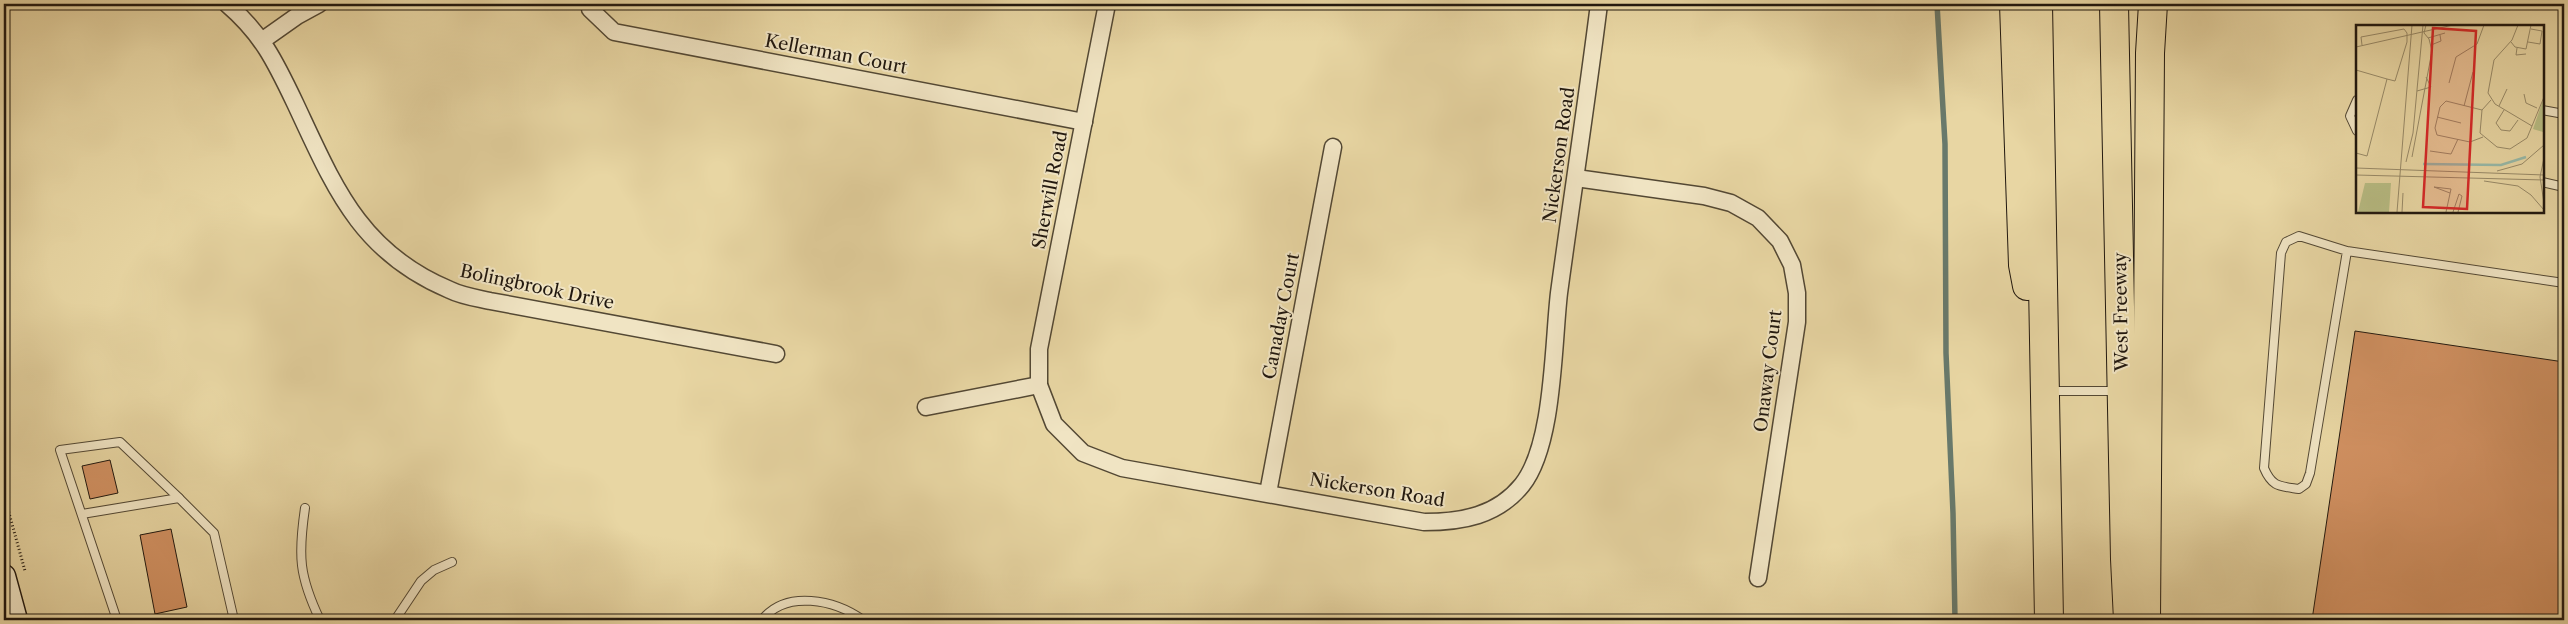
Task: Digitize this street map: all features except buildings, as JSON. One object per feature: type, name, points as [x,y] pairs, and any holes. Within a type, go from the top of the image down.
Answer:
[{"type":"highway","points":[[2014,4],[2023,265],[2044,391]]},
{"type":"highway","points":[[2038,4],[2049,620]]},
{"type":"highway","name":"West Freeway","points":[[2114,4],[2125,559],[2128,620]]},
{"type":"highway","points":[[2147,4],[2150,53]]},
{"type":"highway","points":[[2146,620],[2150,53],[2153,4]]},
{"type":"main road","points":[[4,576],[16,620]]},
{"type":"street","name":"Bolingbrook Drive","points":[[227,4],[245,19],[262,40],[328,174],[357,221],[398,263],[451,291],[490,301],[776,354]]},
{"type":"street","points":[[262,40],[297,16],[319,4]]},
{"type":"street","name":"Sherwill Road","points":[[1039,386],[1039,348],[1107,4]]},
{"type":"street","name":"Nickerson Road","points":[[1039,386],[1054,424],[1083,453],[1122,468],[1424,522],[1451,522],[1478,517],[1501,504],[1522,484],[1535,462],[1544,434],[1559,294],[1599,4]]},
{"type":"street","name":"Kellerman Court","points":[[590,9],[614,32],[1084,122]]},
{"type":"street","name":"Canaday Court","points":[[1268,493],[1333,147]]},
{"type":"street","name":"Onaway Court","points":[[1576,178],[1704,196],[1731,203],[1758,218],[1780,240],[1792,265],[1797,293],[1797,322],[1758,578]]},
{"type":"street","points":[[926,407],[1039,386]]},
{"type":"lane","points":[[2356,102],[2350,116],[2356,129]]},
{"type":"lane","points":[[2543,110],[2564,114]]},
{"type":"lane","points":[[2543,182],[2564,187]]},
{"type":"lane","points":[[2347,251],[2310,473],[2306,484],[2299,489],[2277,486],[2269,480],[2264,468],[2281,253],[2286,242],[2299,236],[2347,251],[2564,283]]},
{"type":"lane","points":[[2044,391],[2122,390]]},
{"type":"lane","points":[[117,620],[60,450],[120,442],[179,498],[214,533],[234,620]]},
{"type":"lane","points":[[82,514],[179,498]]},
{"type":"lane","points":[[305,508],[300,539],[301,573],[307,594],[320,620]]},
{"type":"lane","points":[[394,620],[421,581],[434,570],[452,562]]},
{"type":"lane","points":[[762,620],[772,609],[792,601],[828,604],[845,609],[863,620]]},
{"type":"path","points":[[4,495],[26,577]]},
{"type":"waterway","points":[[1937,4],[1945,144],[1946,353],[1953,513],[1955,620]]}]
